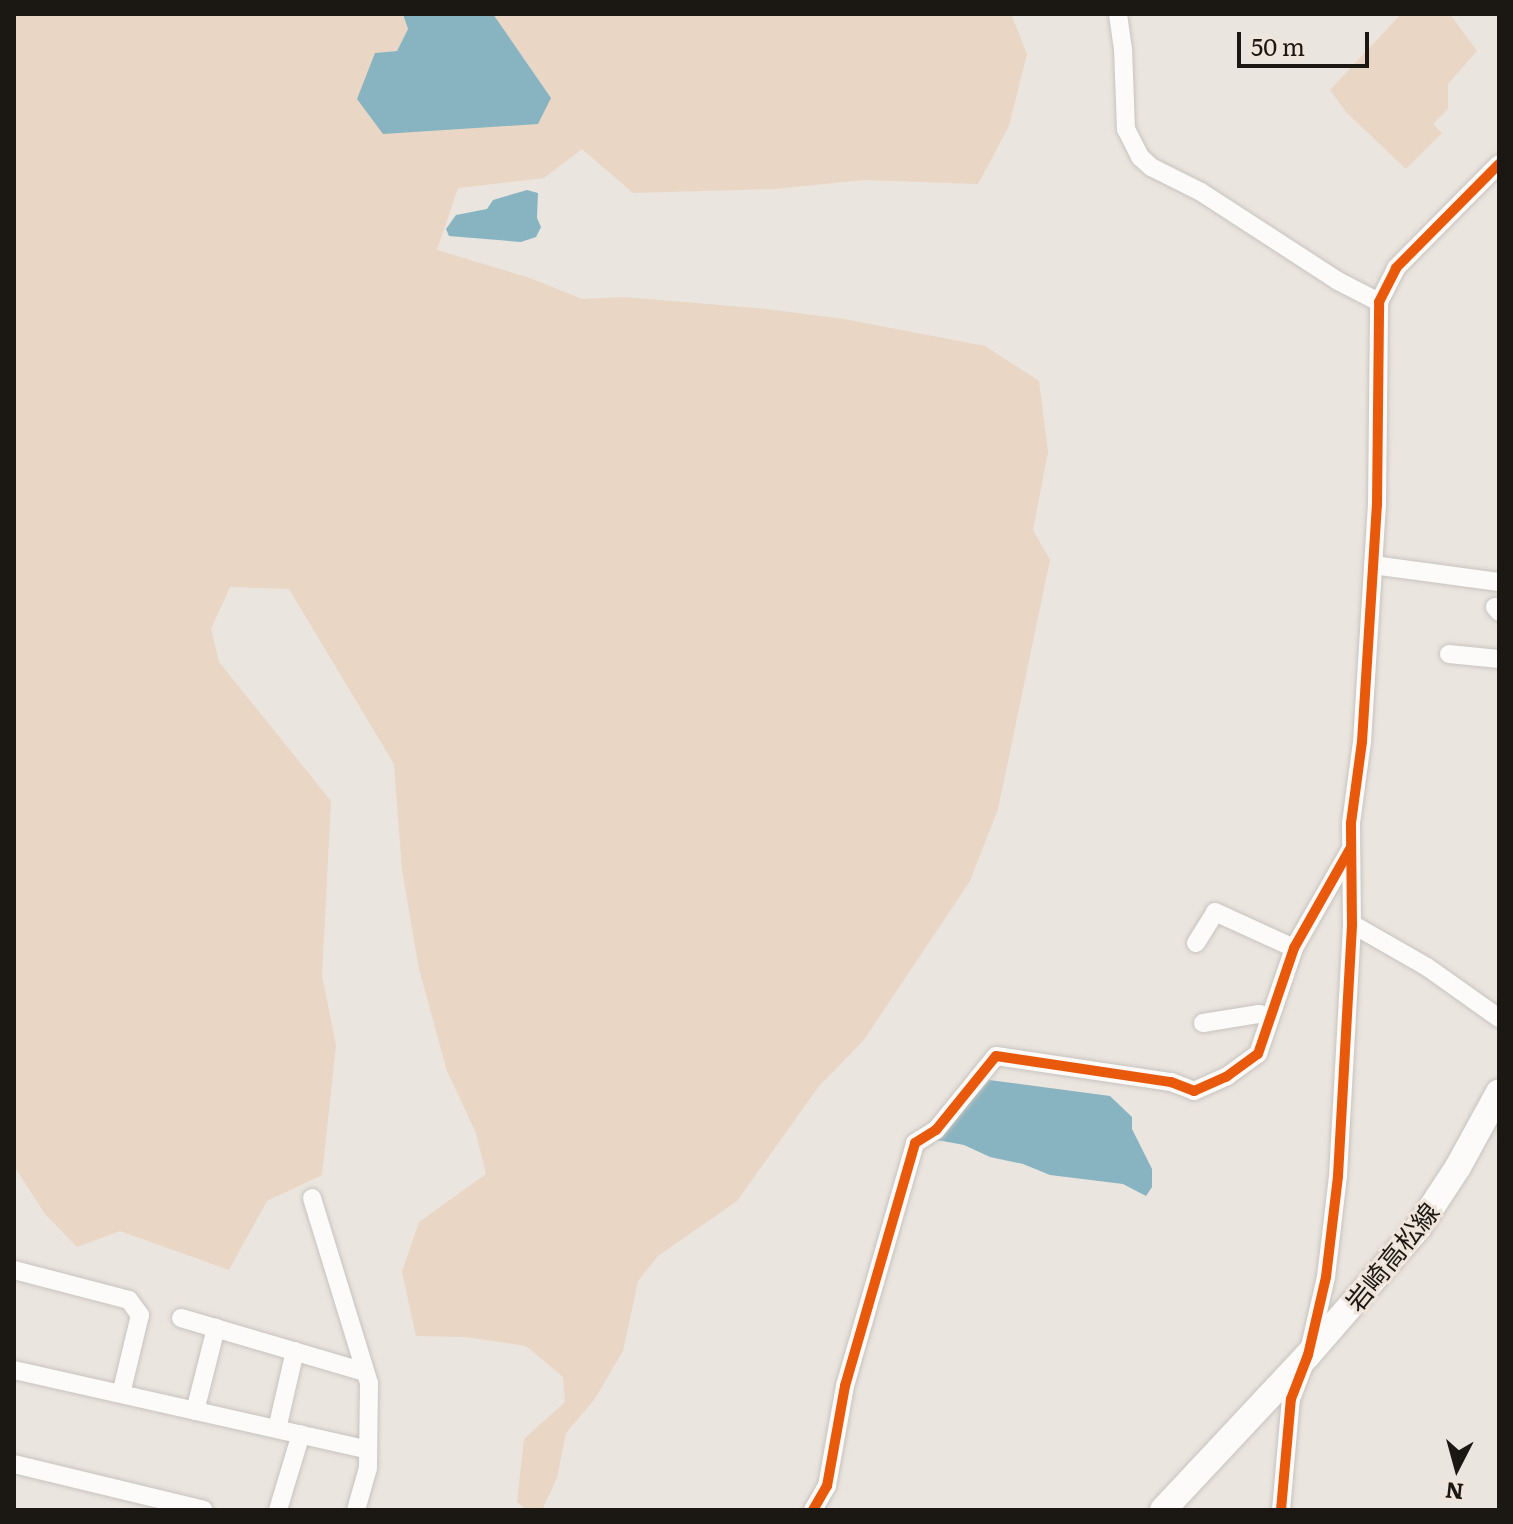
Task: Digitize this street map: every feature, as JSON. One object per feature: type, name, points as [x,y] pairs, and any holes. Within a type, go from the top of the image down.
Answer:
[{"type":"main road","name":"岩崎高松線","points":[[1163,1510],[1308,1355],[1418,1228],[1458,1167],[1499,1092]]},
{"type":"street","points":[[1118,14],[1123,48],[1126,129],[1140,157],[1151,167],[1201,192],[1338,281],[1379,302]]},
{"type":"street","points":[[1281,1510],[1291,1399],[1308,1355],[1332,1234],[1342,1122],[1352,924],[1350,849],[1362,742],[1373,565],[1379,302],[1396,268],[1499,164]]},
{"type":"street","points":[[1373,565],[1499,582]]},
{"type":"street","points":[[1449,654],[1499,659]]},
{"type":"street","points":[[820,1506],[827,1486],[845,1386],[915,1143],[936,1130],[996,1056],[1171,1082],[1194,1091],[1226,1077],[1258,1054],[1294,948],[1350,849]]},
{"type":"street","points":[[1196,943],[1215,912],[1294,948]]},
{"type":"street","points":[[1352,924],[1427,967],[1499,1018]]},
{"type":"street","points":[[1203,1023],[1259,1014],[1270,1017]]},
{"type":"street","points":[[312,1198],[369,1383],[368,1468],[356,1510]]},
{"type":"street","points":[[14,1270],[129,1300],[140,1315],[121,1394]]},
{"type":"street","points":[[181,1318],[365,1372]]},
{"type":"street","points":[[195,1411],[216,1328]]},
{"type":"street","points":[[277,1429],[295,1351]]},
{"type":"street","points":[[14,1370],[368,1450]]},
{"type":"street","points":[[278,1510],[301,1434]]},
{"type":"street","points":[[14,1464],[204,1510]]},
{"type":"shaded area","points":[[14,14],[403,14],[408,29],[397,51],[375,53],[551,98],[493,14],[1011,14],[1027,54],[1009,126],[978,184],[864,180],[774,189],[633,193],[582,149],[544,178],[458,188],[437,250],[530,278],[582,299],[624,297],[766,309],[844,319],[985,346],[1039,381],[1048,452],[1033,530],[1050,560],[998,809],[970,881],[863,1041],[819,1086],[737,1201],[658,1256],[638,1281],[623,1351],[594,1400],[566,1433],[557,1478],[542,1510],[527,1510],[517,1502],[524,1439],[565,1402],[563,1377],[526,1346],[466,1337],[416,1336],[402,1272],[419,1222],[486,1174],[476,1133],[447,1071],[419,969],[402,870],[394,764],[289,589],[230,587],[211,629],[219,662],[331,801],[322,976],[336,1045],[322,1175],[267,1201],[229,1270],[120,1231],[77,1247],[45,1214],[14,1166]]},
{"type":"shaded area","points":[[1401,14],[1450,14],[1477,51],[1448,84],[1448,109],[1433,124],[1442,133],[1406,169],[1347,113],[1330,90]]},
{"type":"water","points":[[403,14],[493,14],[551,98],[538,124],[383,134],[357,99],[375,53],[397,51],[408,29]]},
{"type":"water","points":[[527,190],[538,193],[537,218],[541,227],[536,237],[521,242],[449,236],[446,229],[456,215],[487,209],[493,200]]},
{"type":"water","points":[[989,1080],[1110,1096],[1132,1117],[1132,1129],[1152,1169],[1152,1187],[1146,1196],[1123,1184],[1050,1175],[1023,1164],[990,1157],[964,1145],[937,1140]]},
{"type":"cycle path","points":[[1281,1510],[1291,1399],[1308,1355],[1326,1277],[1338,1176],[1352,924],[1351,823],[1362,742],[1377,505],[1379,302],[1396,268],[1499,164]]},
{"type":"cycle path","points":[[813,1510],[827,1486],[845,1386],[915,1143],[936,1130],[996,1056],[1171,1082],[1194,1091],[1226,1077],[1258,1054],[1294,948],[1350,849]]}]
